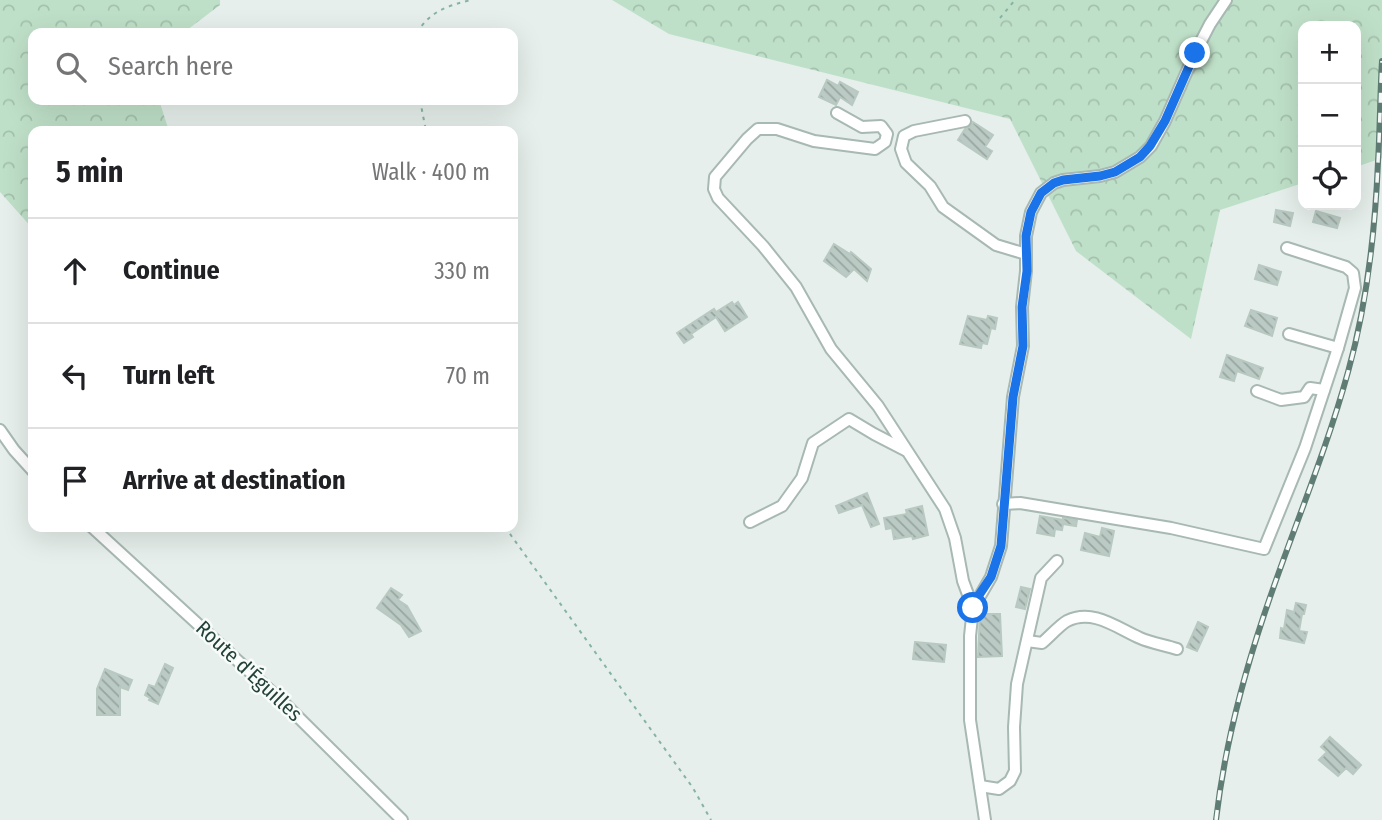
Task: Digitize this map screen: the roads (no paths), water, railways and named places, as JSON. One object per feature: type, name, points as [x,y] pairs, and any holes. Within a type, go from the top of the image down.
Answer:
[{"type":"street","points":[[985,820],[970,720],[970,636],[973,608],[995,567],[1001,546],[1013,397],[1023,346],[1026,236],[1031,212],[1041,193],[1054,183],[1115,172],[1140,157],[1165,121],[1195,53],[1226,0]]},
{"type":"street","points":[[837,113],[862,128],[881,126],[887,134],[885,142],[875,149],[814,141],[777,129],[758,129],[715,177],[714,189],[718,198],[763,246],[796,288],[831,349],[878,406],[945,509],[955,538],[963,582],[973,608]]},
{"type":"street","points":[[965,121],[904,135],[901,149],[906,163],[930,186],[943,207],[996,245],[1027,254]]},
{"type":"street","points":[[1003,504],[1020,503],[1171,528],[1264,549],[1305,448],[1355,288],[1353,273],[1346,267],[1287,248]]},
{"type":"street","points":[[1289,334],[1338,348]]},
{"type":"street","points":[[1257,391],[1281,400],[1304,397],[1310,388],[1324,390]]},
{"type":"street","points":[[750,522],[782,506],[802,478],[813,443],[849,419],[907,452]]},
{"type":"street","points":[[0,430],[28,465]]},
{"type":"street","name":"Route d'Éguilles","points":[[98,532],[253,673],[402,820]]},
{"type":"street","points":[[980,786],[999,789],[1010,781],[1015,771],[1017,684],[1041,578],[1057,561]]},
{"type":"street","points":[[1027,641],[1042,643],[1065,621],[1080,617],[1096,618],[1124,629],[1140,639],[1177,649]]},
{"type":"railway","points":[[1216,820],[1234,718],[1248,668],[1273,587],[1329,434],[1355,346],[1372,242],[1382,61]]}]
